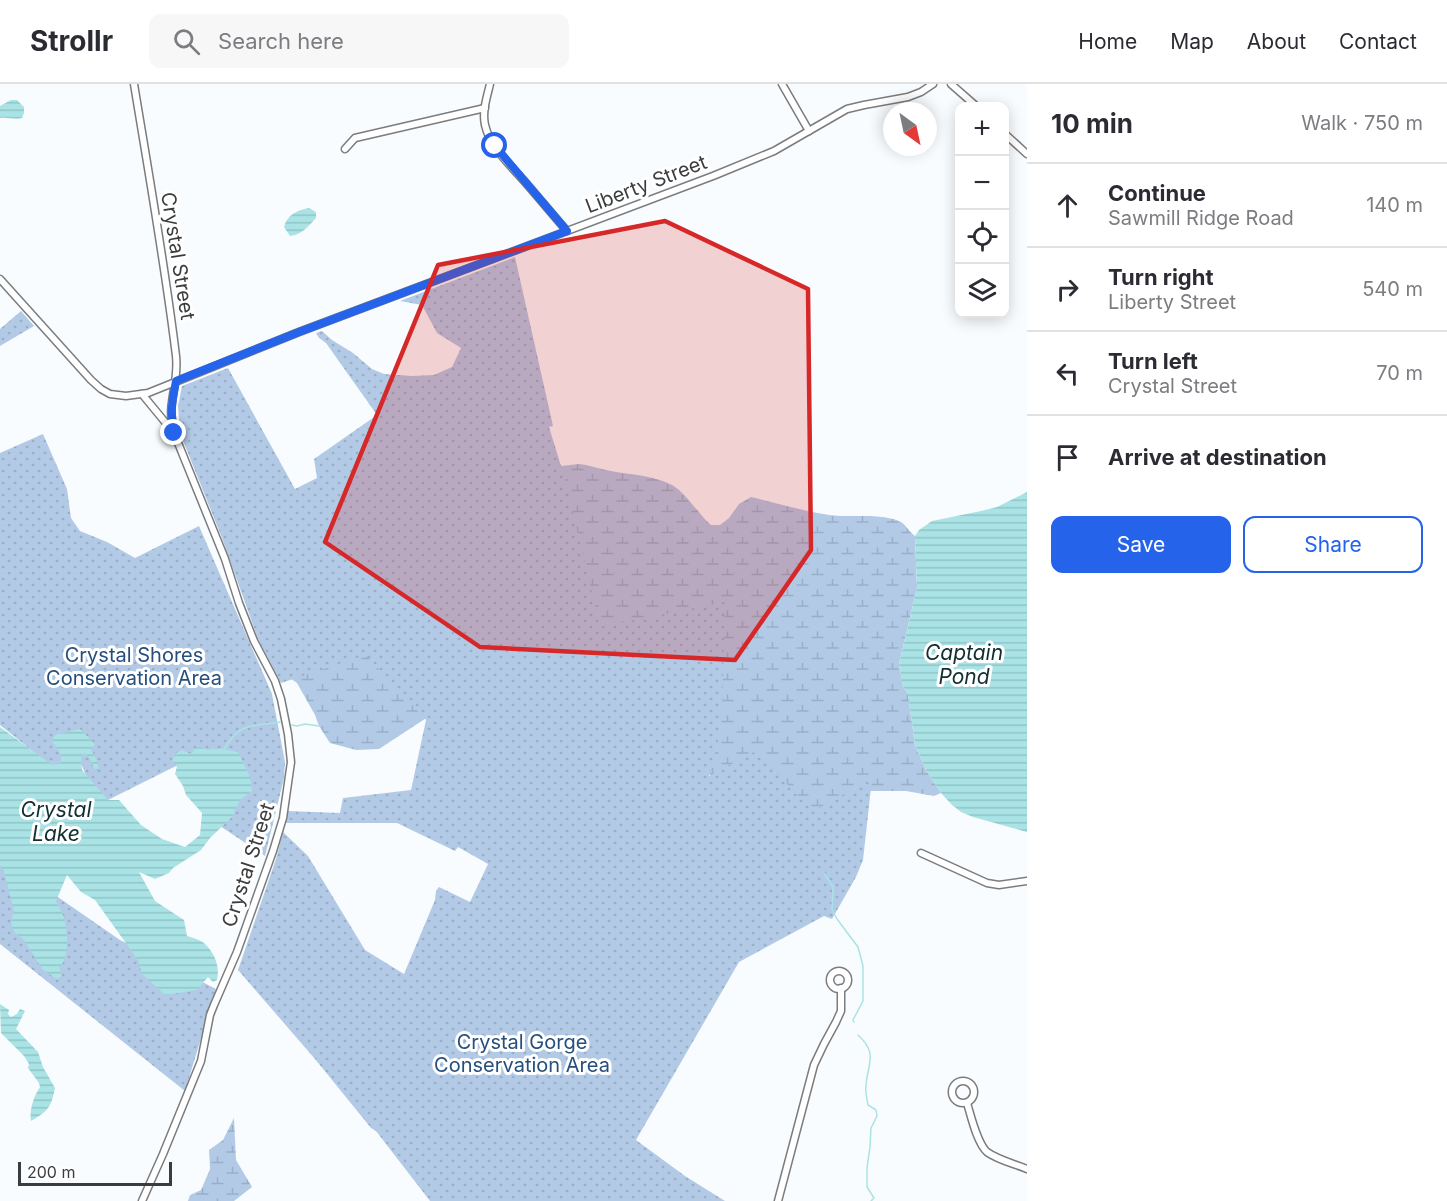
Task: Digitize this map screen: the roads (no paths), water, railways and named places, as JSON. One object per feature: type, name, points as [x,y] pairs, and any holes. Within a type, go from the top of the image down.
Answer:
[{"type":"street","name":"Crystal Street","points":[[134,84],[177,358],[171,414],[174,433],[225,559],[254,641],[275,681],[288,734],[291,762],[283,818],[273,851],[241,942],[210,1016],[201,1061],[141,1201]]},
{"type":"street","points":[[490,84],[484,108],[485,124],[490,138],[567,231]]},
{"type":"street","points":[[782,84],[809,131]]},
{"type":"street","name":"Liberty Street","points":[[0,279],[101,389],[118,395],[148,393],[299,332],[713,176],[769,153],[847,109],[908,97],[933,84]]},
{"type":"street","points":[[951,84],[971,102]]},
{"type":"street","points":[[345,149],[355,138],[484,108]]},
{"type":"street","points":[[1009,137],[1027,154]]},
{"type":"street","name":"Crystal Street","points":[[142,394],[174,433]]},
{"type":"street","points":[[921,853],[987,883],[999,885],[1027,881]]},
{"type":"street","points":[[778,1201],[814,1065],[841,1011],[841,988]]},
{"type":"street","points":[[967,1103],[985,1149],[993,1155],[1027,1169]]},
{"type":"water","points":[[11,100],[17,100],[24,107],[22,118],[0,118],[0,106]]},
{"type":"water","points":[[309,208],[316,212],[316,218],[301,232],[290,236],[284,227],[287,219]]},
{"type":"water","name":"Captain Pond","points":[[1027,492],[1027,832],[961,812],[941,793],[926,770],[915,745],[908,694],[903,686],[899,664],[917,588],[915,536],[919,530],[932,521],[997,507]]},
{"type":"water","name":"Crystal Lake","points":[[0,727],[52,765],[61,763],[61,754],[52,741],[55,735],[80,729],[95,744],[91,749],[98,763],[98,772],[85,753],[81,756],[82,770],[108,800],[119,800],[141,825],[162,839],[185,847],[200,835],[202,813],[186,795],[175,774],[177,766],[172,760],[176,753],[182,750],[191,754],[197,746],[209,750],[217,748],[238,752],[250,777],[252,791],[240,800],[232,817],[201,850],[169,873],[155,879],[139,872],[155,901],[184,920],[187,936],[197,939],[212,952],[217,965],[217,980],[213,982],[208,977],[197,990],[165,995],[142,974],[138,960],[95,900],[81,892],[67,875],[56,901],[63,915],[67,935],[65,957],[59,968],[62,976],[57,979],[43,970],[24,940],[12,928],[14,911],[4,871],[0,865]]},
{"type":"water","points":[[0,1004],[9,1010],[8,1014],[11,1017],[20,1009],[25,1011],[16,1029],[38,1052],[43,1067],[55,1088],[48,1108],[31,1121],[31,1108],[40,1087],[39,1083],[28,1068],[29,1064],[24,1056],[1,1033]]},
{"type":"waterway","points":[[224,749],[242,729],[280,722]]},
{"type":"waterway","points":[[292,725],[319,726]]},
{"type":"waterway","points":[[824,873],[833,887],[832,910],[858,947],[863,966],[863,1001],[854,1022]]},
{"type":"waterway","points":[[858,1035],[870,1053],[866,1093],[868,1105],[876,1110],[877,1116],[871,1128],[867,1168],[867,1187],[874,1198],[871,1201]]},
{"type":"park label","name":"Crystal Shores Conservation Area","points":[[134,666]]},
{"type":"park label","name":"Crystal Gorge Conservation Area","points":[[522,1054]]}]
